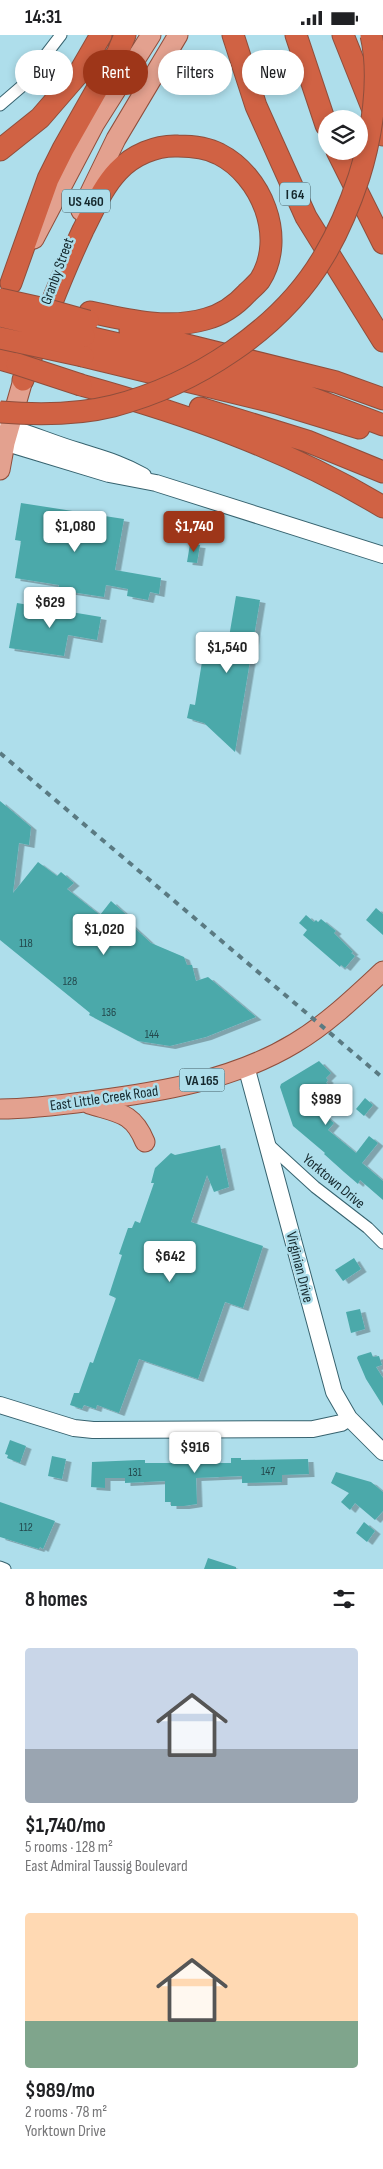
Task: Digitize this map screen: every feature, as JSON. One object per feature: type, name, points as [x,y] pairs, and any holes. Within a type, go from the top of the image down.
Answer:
[{"type":"highway","points":[[0,150],[40,118],[79,73],[101,35]]},
{"type":"highway","points":[[125,35],[118,52],[48,179],[6,291],[45,309],[150,404],[298,461],[383,507]]},
{"type":"highway","name":"I 64","points":[[233,35],[256,106],[306,217],[383,341]]},
{"type":"highway","points":[[296,35],[321,110]]},
{"type":"highway","points":[[342,35],[383,135]]},
{"type":"highway","points":[[3,429],[112,406],[147,395],[189,378],[248,341],[288,303],[323,258],[339,229],[365,158],[372,119],[374,68],[371,35]]},
{"type":"highway","points":[[376,35],[383,65]]},
{"type":"highway","points":[[167,145],[194,146],[218,153],[248,176],[262,198],[270,233],[266,267],[260,280],[243,297],[222,313],[206,319],[184,323],[136,321],[85,347],[13,368],[56,287],[103,190],[118,170],[129,161],[148,151],[167,145]]},
{"type":"highway","points":[[342,160],[383,243]]},
{"type":"highway","points":[[0,317],[85,347],[383,435]]},
{"type":"highway","points":[[0,338],[85,347],[336,382],[383,399]]},
{"type":"highway","points":[[85,347],[218,367],[272,383],[383,425]]},
{"type":"highway","points":[[85,347],[243,420],[307,441],[383,472]]},
{"type":"main road","name":"Granby Street","points":[[0,321],[6,291],[94,125],[151,35]]},
{"type":"main road","name":"Granby Street","points":[[0,470],[3,429],[13,368],[69,235],[116,139],[178,35]]},
{"type":"main road","name":"East Little Creek Road","points":[[0,1109],[84,1102],[177,1087],[246,1066],[295,1043],[320,1026],[383,971]]},
{"type":"main road","points":[[84,1102],[127,1117],[137,1125],[145,1142]]},
{"type":"street","points":[[0,105],[21,87],[61,35]]},
{"type":"street","points":[[3,429],[109,474],[156,483],[383,555]]},
{"type":"street","name":"Virginian Drive","points":[[246,1066],[334,1392],[349,1418],[383,1452]]},
{"type":"street","name":"Yorktown Drive","points":[[266,1143],[315,1187],[368,1228],[383,1243]]},
{"type":"street","points":[[0,1405],[74,1427],[93,1430],[313,1429],[341,1423],[349,1418]]},
{"type":"street","points":[[0,1567],[5,1569]]},
{"type":"building","points":[[21,503],[124,519],[115,570],[161,578],[159,594],[150,592],[148,600],[127,596],[128,589],[106,585],[104,597],[58,590],[59,585],[15,578],[21,541],[15,540]]},
{"type":"building","points":[[190,544],[200,545],[197,563],[187,562]]},
{"type":"building","points":[[236,596],[260,600],[235,752],[204,723],[187,718],[190,704],[195,705],[206,637],[209,638],[210,634],[229,637]]},
{"type":"building","points":[[17,603],[101,617],[97,640],[68,635],[64,656],[9,648]]},
{"type":"building","points":[[0,801],[31,827],[29,845],[19,843],[13,893],[38,862],[57,876],[61,872],[74,883],[67,889],[100,915],[111,901],[129,917],[127,921],[151,943],[184,957],[187,965],[192,965],[196,981],[208,977],[256,1017],[206,1037],[170,1046],[138,1041],[89,1015],[90,1013],[0,940]]},
{"type":"building","points":[[376,908],[383,914],[383,935],[366,920]]},
{"type":"building","points":[[306,915],[314,922],[316,920],[318,922],[321,919],[336,931],[334,933],[353,952],[351,953],[355,956],[345,968],[341,965],[340,967],[303,935],[307,930],[299,923]]},
{"type":"building","points":[[319,1061],[331,1073],[326,1078],[328,1080],[326,1083],[328,1084],[311,1104],[334,1123],[328,1130],[356,1153],[369,1136],[378,1143],[362,1163],[383,1181],[383,1200],[360,1180],[358,1184],[293,1126],[280,1087],[281,1084]]},
{"type":"building","points":[[365,1098],[373,1105],[364,1116],[356,1109]]},
{"type":"building","points":[[220,1145],[229,1187],[214,1192],[207,1175],[191,1222],[263,1246],[243,1308],[225,1302],[198,1379],[139,1359],[119,1413],[97,1405],[96,1409],[84,1405],[82,1409],[70,1405],[74,1393],[79,1393],[90,1362],[93,1363],[116,1298],[109,1295],[122,1255],[119,1254],[128,1228],[132,1228],[135,1221],[140,1223],[154,1183],[151,1183],[155,1168],[171,1153],[175,1155]]},
{"type":"building","points":[[354,1258],[361,1269],[343,1281],[335,1270]]},
{"type":"building","points":[[360,1309],[365,1329],[351,1333],[346,1312]]},
{"type":"building","points":[[371,1352],[373,1357],[379,1356],[382,1365],[376,1367],[383,1378],[383,1406],[366,1379],[357,1358]]},
{"type":"building","points":[[10,1440],[26,1446],[20,1463],[7,1458],[8,1455],[5,1454]]},
{"type":"building","points":[[52,1456],[66,1459],[62,1479],[48,1476]]},
{"type":"building","points":[[231,1458],[241,1458],[241,1460],[308,1459],[309,1474],[282,1475],[282,1482],[242,1483],[242,1476],[196,1478],[197,1504],[184,1506],[171,1506],[171,1502],[165,1502],[165,1481],[125,1483],[125,1478],[105,1478],[105,1488],[91,1487],[92,1462],[145,1460],[145,1463],[231,1463]]},
{"type":"building","points":[[336,1472],[371,1482],[383,1492],[383,1511],[375,1520],[355,1503],[350,1510],[341,1502],[349,1493],[331,1483]]},
{"type":"building","points":[[0,1502],[55,1521],[43,1549],[0,1537]]},
{"type":"building","points":[[364,1522],[375,1531],[367,1542],[356,1533]]},
{"type":"building","points":[[208,1558],[236,1567],[236,1569],[204,1569]]},
{"type":"railway","points":[[0,753],[383,1078]]}]
